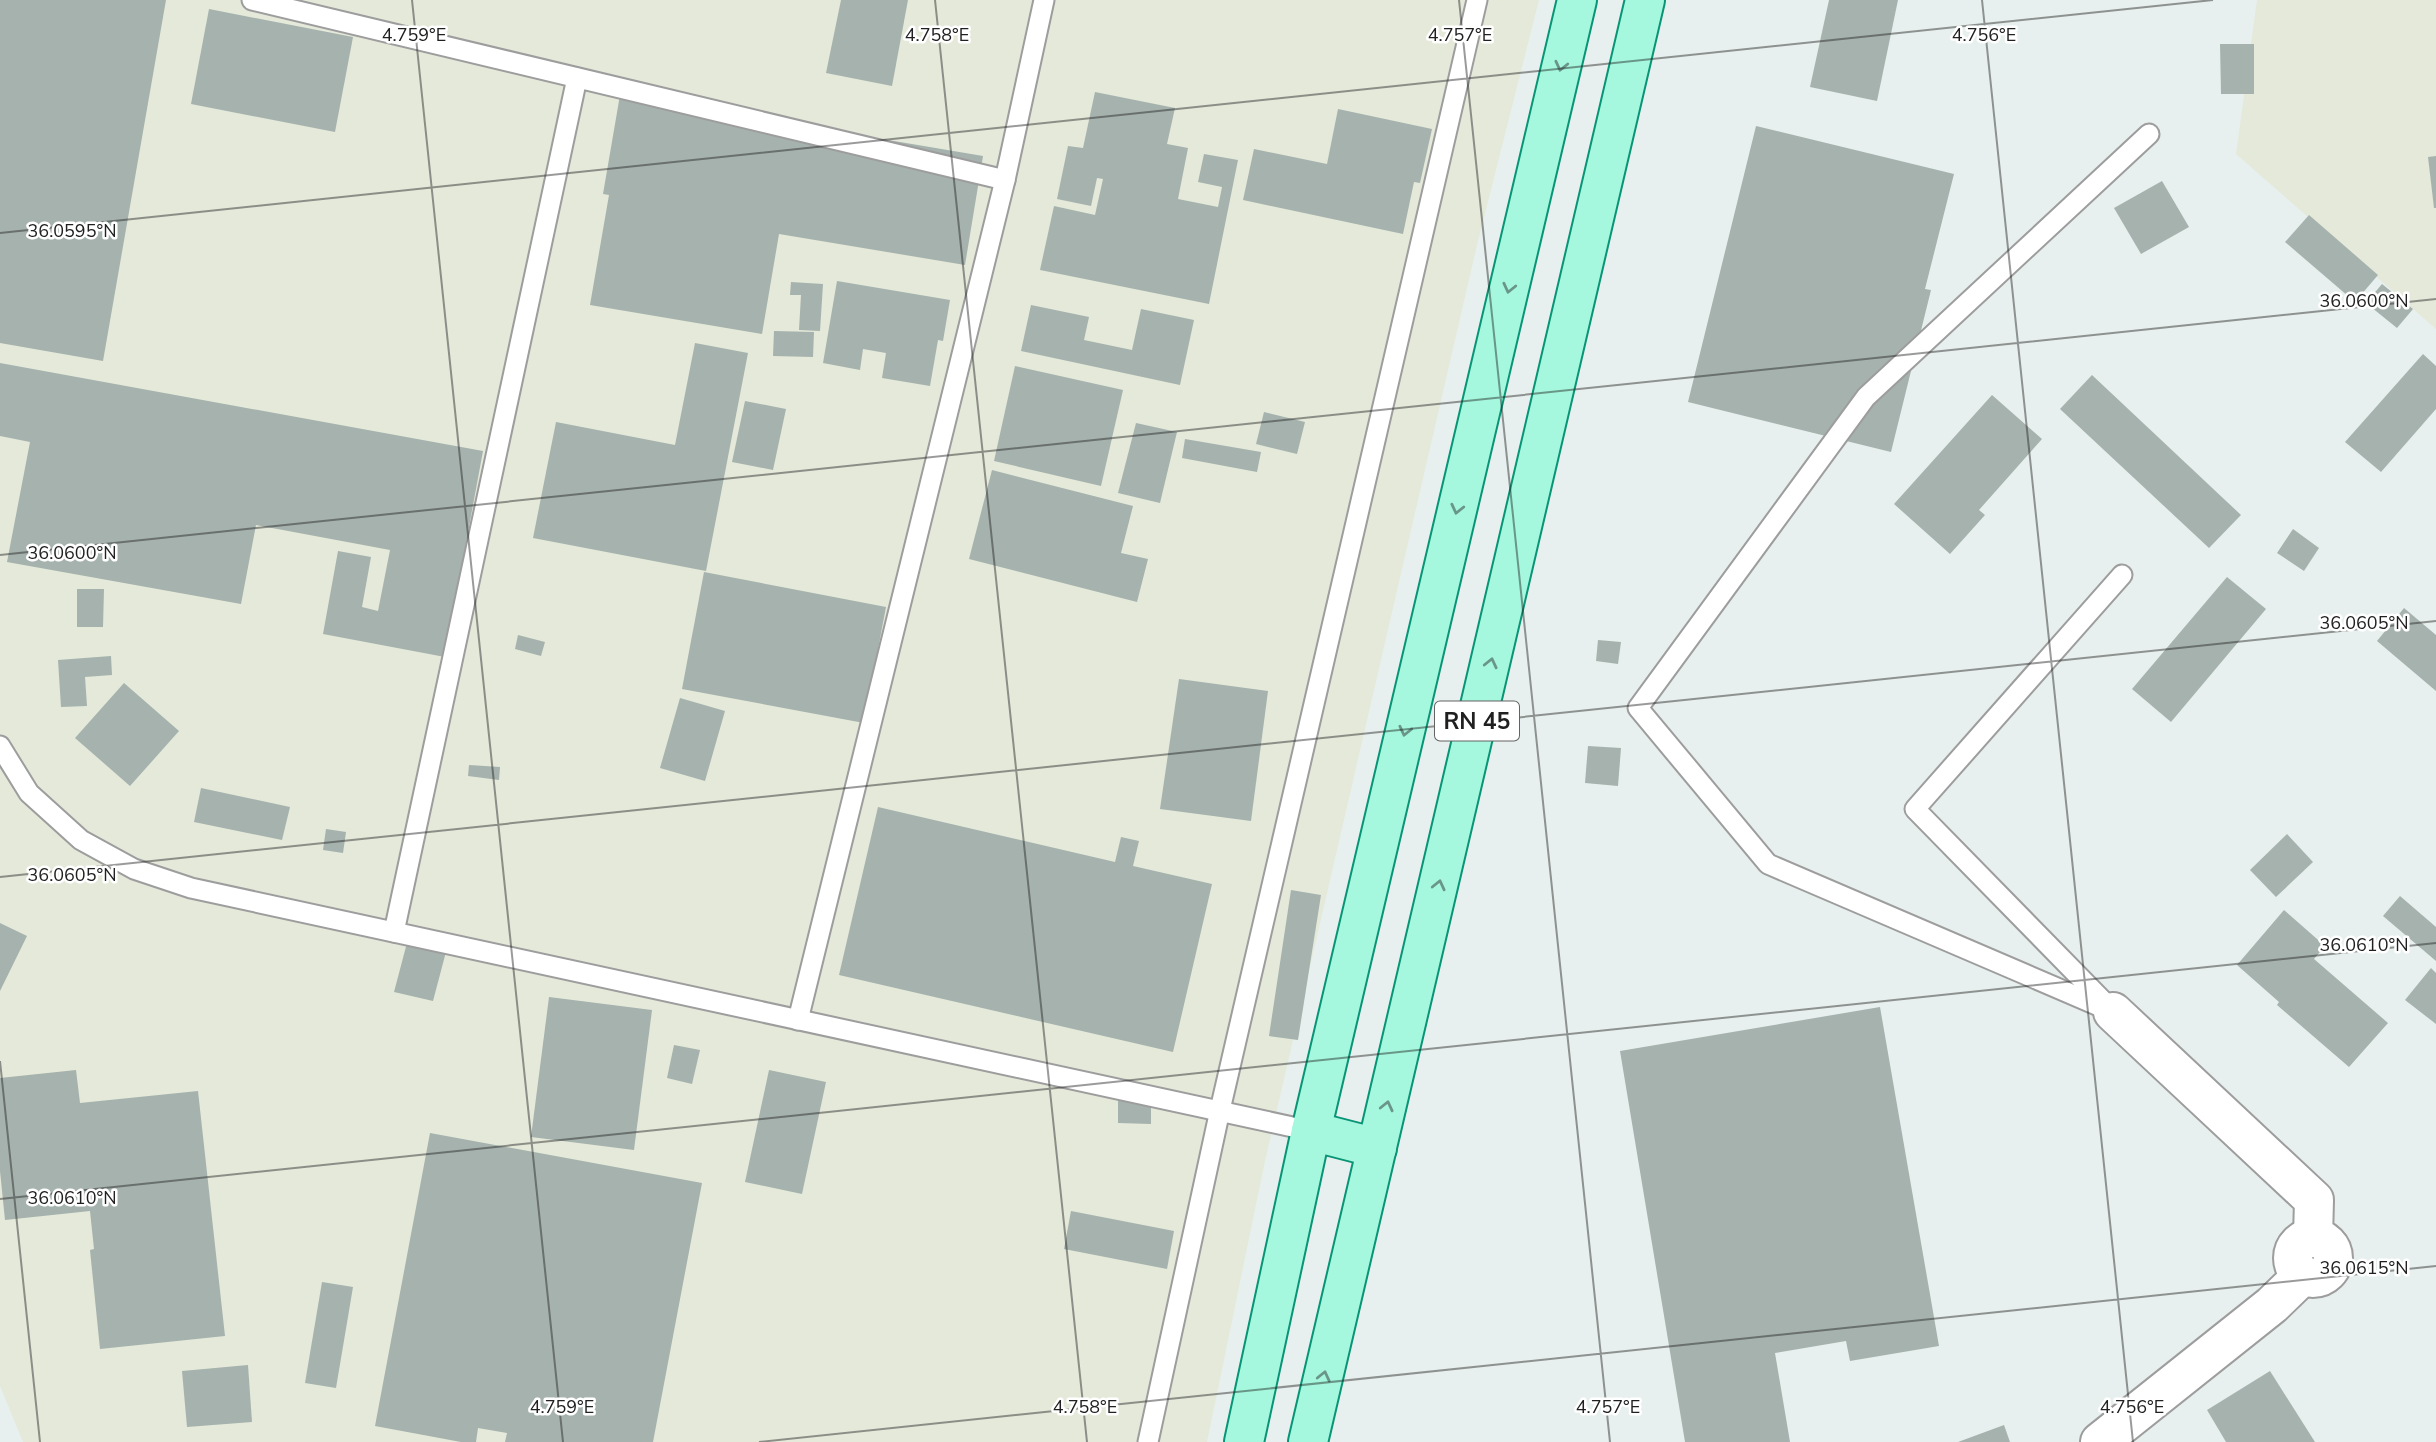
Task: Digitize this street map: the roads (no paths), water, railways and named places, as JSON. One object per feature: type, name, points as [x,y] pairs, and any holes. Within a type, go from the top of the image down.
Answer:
[{"type":"main road","name":"RN 45","points":[[1244,1442],[1311,1131],[1577,0]]},
{"type":"main road","name":"RN 45","points":[[1308,1442],[1645,0]]},
{"type":"main road","points":[[1311,1131],[1377,1147]]},
{"type":"street","points":[[2100,1442],[2272,1305],[2303,1275],[2295,1265],[2294,1253],[2301,1242],[2313,1238],[2314,1200],[2113,1012]]},
{"type":"lane","points":[[252,0],[1005,180]]},
{"type":"lane","points":[[799,1020],[1005,180],[1044,0]]},
{"type":"lane","points":[[1148,1442],[1220,1111],[1477,0]]},
{"type":"lane","points":[[394,932],[577,78]]},
{"type":"lane","points":[[2113,1012],[1768,864],[1637,708],[1866,397],[2149,134]]},
{"type":"lane","points":[[2113,1012],[1915,809],[2122,576]]},
{"type":"lane","points":[[0,746],[29,793],[81,840],[134,869],[191,888],[1311,1131]]}]
